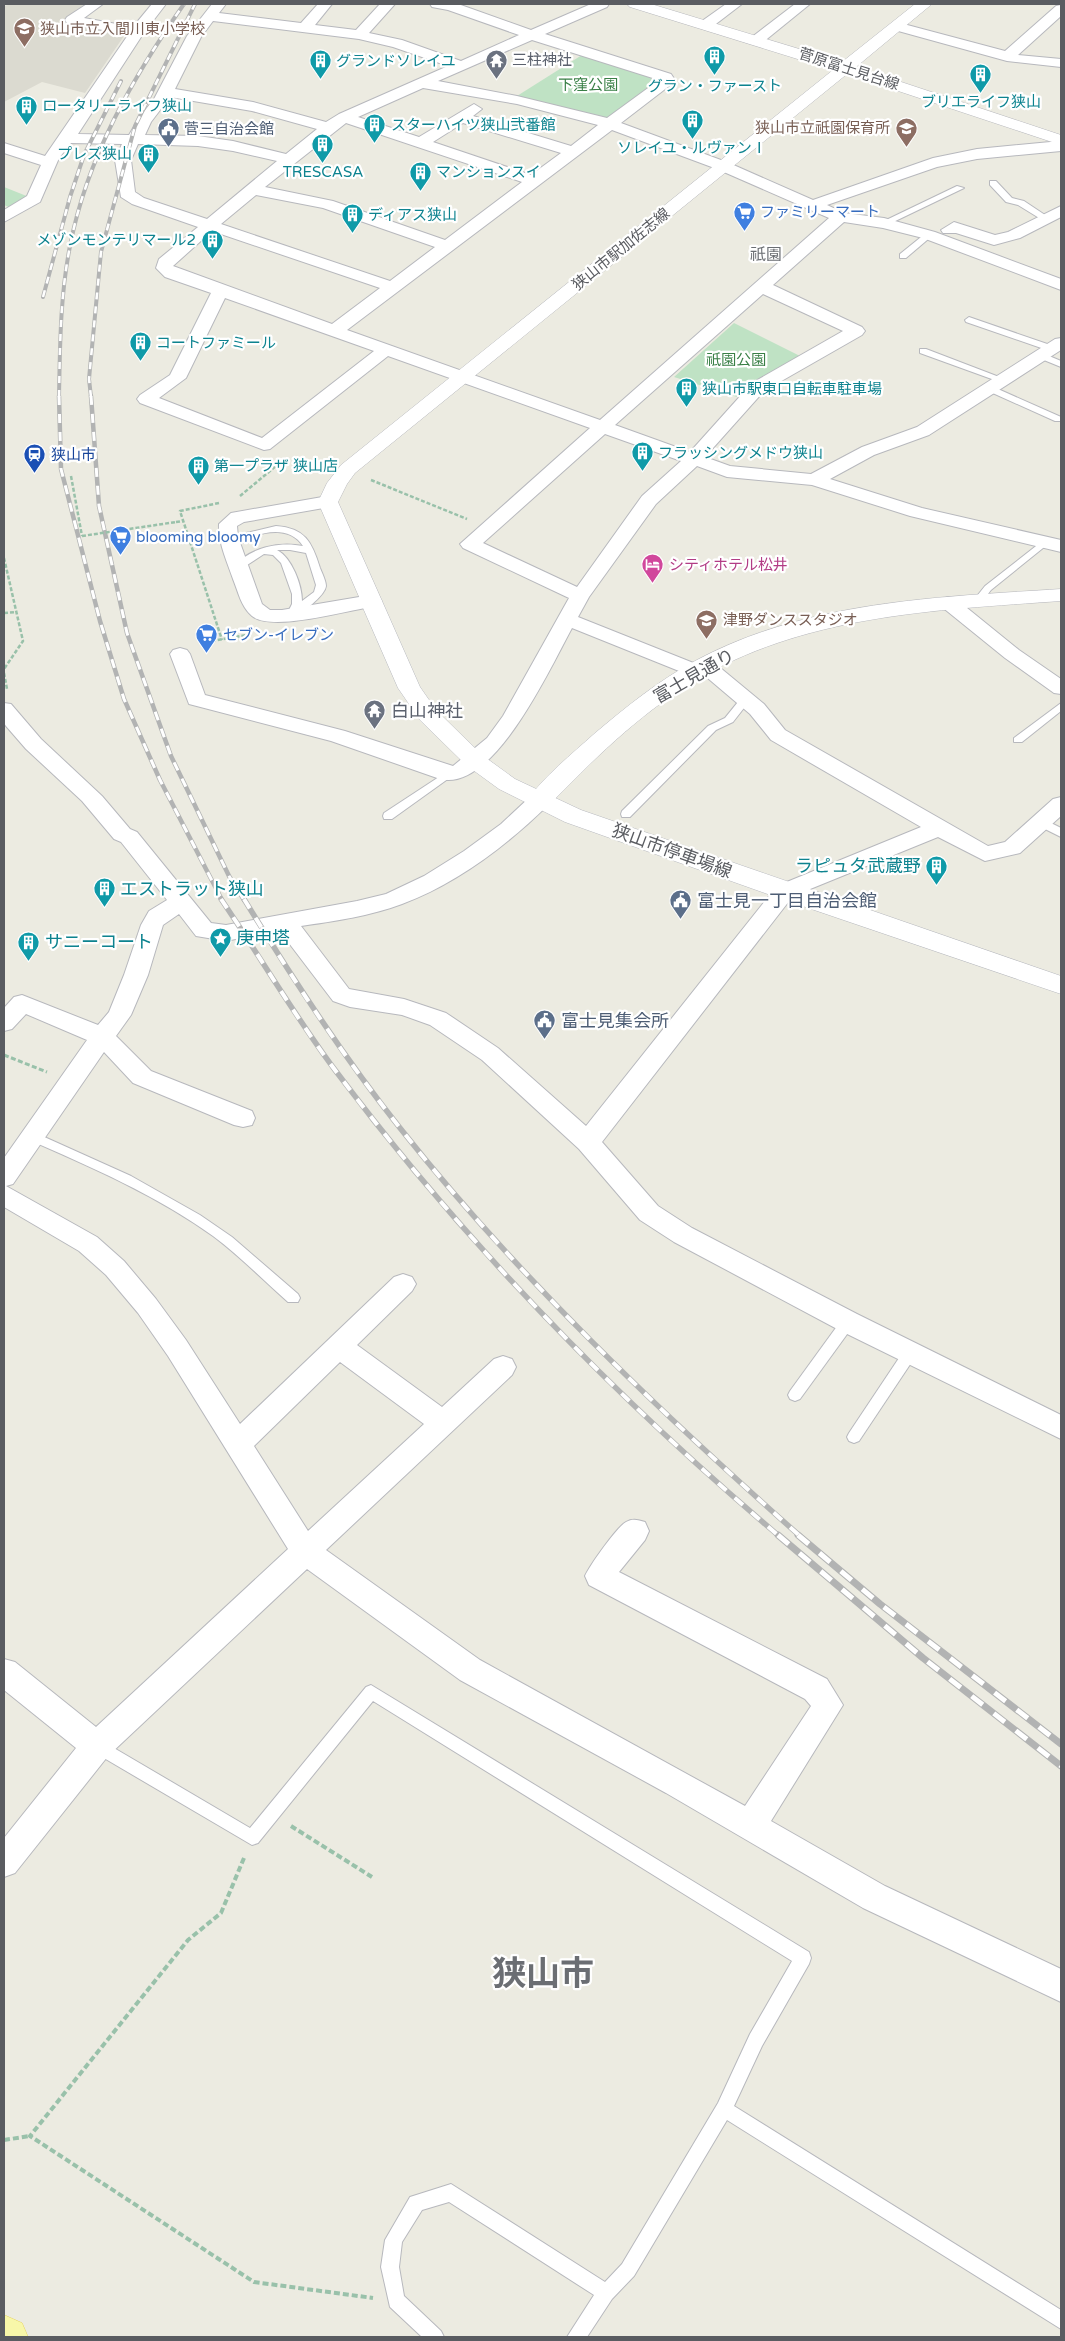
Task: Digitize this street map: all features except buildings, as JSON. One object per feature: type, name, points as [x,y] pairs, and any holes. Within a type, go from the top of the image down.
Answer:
[{"type":"main road","points":[[4,2335],[8,2337]]},
{"type":"street","points":[[96,4],[72,20],[137,32]]},
{"type":"street","points":[[4,217],[34,199],[50,163],[137,32],[159,4]]},
{"type":"street","points":[[306,27],[325,4]]},
{"type":"street","points":[[359,35],[388,4]]},
{"type":"street","points":[[334,331],[608,123],[668,80],[668,78],[532,35],[451,6],[437,4]]},
{"type":"street","points":[[602,4],[344,118],[328,127],[251,189],[164,265],[167,271],[727,471],[814,480],[917,512],[1053,544]]},
{"type":"street","name":"菅原富士見台線","points":[[635,4],[707,24],[846,68],[1061,140]]},
{"type":"street","points":[[707,24],[735,4]]},
{"type":"street","points":[[757,40],[803,4]]},
{"type":"street","name":"狭山市駅加佐志線","points":[[328,502],[336,483],[348,469],[924,4]]},
{"type":"street","points":[[1007,56],[1061,9]]},
{"type":"street","points":[[392,287],[138,201],[127,194],[123,160],[129,145],[135,139],[144,121],[166,92],[194,36],[214,10],[397,43],[462,66]]},
{"type":"street","points":[[896,26],[1007,56],[1061,63]]},
{"type":"street","points":[[422,83],[495,96],[608,123],[723,166],[840,217],[884,223],[932,237],[1061,285]]},
{"type":"street","points":[[166,92],[252,107],[328,127]]},
{"type":"street","points":[[421,143],[495,96]]},
{"type":"street","points":[[461,117],[572,151]]},
{"type":"street","points":[[344,118],[533,181]]},
{"type":"street","points":[[67,138],[198,141],[234,146],[288,159]]},
{"type":"street","points":[[812,205],[934,163],[977,154],[1061,146]]},
{"type":"street","points":[[4,148],[50,163]]},
{"type":"street","points":[[251,189],[327,204],[448,246]]},
{"type":"street","points":[[580,596],[470,544],[840,217]]},
{"type":"street","points":[[932,237],[954,227],[994,240],[1014,236],[1049,218],[1061,232]]},
{"type":"street","points":[[180,654],[196,699],[338,736],[448,774],[458,772],[494,743],[512,718],[580,596],[649,500],[693,460],[758,387],[856,331],[763,287]]},
{"type":"street","points":[[220,291],[177,378],[146,399],[264,445],[387,349]]},
{"type":"street","points":[[814,480],[868,451],[923,431],[996,384],[1054,353]]},
{"type":"street","points":[[328,502],[238,517],[228,524],[226,530],[231,547],[253,606],[266,616],[292,614],[371,601]]},
{"type":"street","name":"狭山市停車場線","points":[[328,502],[409,688],[428,715],[474,760],[507,784],[573,816],[1061,985]]},
{"type":"street","name":"富士見通り","points":[[539,801],[606,737],[646,703],[700,668],[738,650],[800,628],[891,608],[1061,595]]},
{"type":"street","points":[[949,603],[1012,654],[1061,688]]},
{"type":"street","points":[[567,619],[700,668],[746,699],[778,735],[986,854],[1012,848],[1061,804]]},
{"type":"street","points":[[6,701],[13,723],[89,795],[122,834],[129,837],[204,930],[226,933],[358,909],[394,898],[427,884],[525,816],[539,801]]},
{"type":"street","points":[[588,1142],[785,891],[939,828]]},
{"type":"street","points":[[4,1177],[69,1080],[119,1015],[136,975],[152,925],[157,917],[181,902]]},
{"type":"street","points":[[285,921],[341,995],[350,999],[404,1007],[438,1019],[490,1054],[588,1142],[649,1213],[683,1236],[848,1322],[1061,1428]]},
{"type":"street","points":[[4,1023],[22,1004],[103,1037],[142,1077],[243,1118]]},
{"type":"street","points":[[4,1196],[88,1244],[115,1268],[147,1306],[172,1341],[238,1442],[305,1551],[470,1670],[677,1782],[874,1897],[1061,1986]]},
{"type":"street","points":[[238,1442],[403,1284]]},
{"type":"street","points":[[338,1346],[443,1423]]},
{"type":"street","points":[[4,1862],[97,1746],[503,1367]]},
{"type":"street","points":[[635,1531],[599,1576],[816,1689],[828,1705],[750,1826]]},
{"type":"street","points":[[4,1672],[97,1746]]},
{"type":"lane","points":[[993,183],[1009,200],[1021,202],[1049,218]]},
{"type":"lane","points":[[884,223],[960,188]]},
{"type":"lane","points":[[903,256],[932,237]]},
{"type":"lane","points":[[969,320],[1054,353]]},
{"type":"lane","points":[[923,351],[996,384],[1058,419]]},
{"type":"lane","points":[[231,547],[242,536],[266,530],[280,529],[298,534],[304,539],[322,585],[319,593],[292,614]]},
{"type":"lane","points":[[978,601],[988,588],[1053,544]]},
{"type":"lane","points":[[238,567],[250,556],[263,551],[294,546],[308,551]]},
{"type":"lane","points":[[263,551],[276,553],[286,562],[297,594],[297,604],[292,614]]},
{"type":"lane","points":[[626,814],[712,728],[729,720],[746,699]]},
{"type":"lane","points":[[1018,740],[1061,706]]},
{"type":"lane","points":[[388,816],[448,774]]},
{"type":"lane","points":[[1041,822],[1061,833]]},
{"type":"lane","points":[[31,1136],[90,1161],[161,1198],[218,1234],[293,1298]]},
{"type":"lane","points":[[795,1395],[848,1322]]},
{"type":"lane","points":[[854,1437],[910,1353]]},
{"type":"lane","points":[[97,1746],[252,1838],[371,1692],[803,1958],[756,2040],[724,2109],[628,2270],[606,2293],[576,2337]]},
{"type":"lane","points":[[724,2109],[1061,2320]]},
{"type":"lane","points":[[435,2337],[396,2301],[390,2267],[394,2240],[416,2203],[451,2193],[606,2293]]},
{"type":"path","points":[[236,500],[289,455],[264,445]]},
{"type":"path","points":[[363,477],[489,527]]},
{"type":"path","points":[[71,478],[82,536],[183,520]]},
{"type":"path","points":[[4,558],[23,641],[4,671],[6,701]]},
{"type":"path","points":[[4,613],[16,612]]},
{"type":"path","points":[[180,654],[191,645],[261,632]]},
{"type":"path","points":[[4,1054],[69,1080]]},
{"type":"path","points":[[271,1814],[372,1877]]},
{"type":"path","points":[[30,2136],[188,1940],[221,1913],[252,1838]]},
{"type":"path","points":[[4,2140],[30,2136],[254,2282],[396,2301]]},
{"type":"shaded area","points":[[12,4],[89,4],[67,18],[65,23],[126,33],[85,93],[42,82],[4,102],[4,6]]},
{"type":"green space","name":"下窪公園","points":[[582,55],[653,78],[653,84],[606,119],[517,96]]},
{"type":"green space","points":[[4,187],[29,197],[11,208],[4,205]]},
{"type":"green space","name":"祇園公園","points":[[734,323],[800,356],[748,385],[737,397],[674,377]]},
{"type":"railway","points":[[59,396],[64,284],[70,246],[88,181],[114,119],[130,89],[184,4]]},
{"type":"railway","points":[[91,397],[89,379],[101,252],[135,126],[195,4]]},
{"type":"railway","points":[[43,297],[70,197],[84,155],[121,81]]},
{"type":"railway","points":[[59,396],[61,469],[100,621],[124,699],[160,780],[222,900]]},
{"type":"railway","points":[[91,396],[99,506],[127,633],[171,756],[229,876],[244,900]]},
{"type":"railway","points":[[221,899],[335,1070],[384,1134],[436,1196],[489,1256],[600,1373],[718,1483],[779,1536]]},
{"type":"railway","points":[[244,899],[280,958],[338,1044],[400,1128],[445,1183],[591,1341],[695,1441],[800,1536]]},
{"type":"railway","points":[[778,1535],[923,1658],[1061,1766]]},
{"type":"railway","points":[[798,1535],[880,1604],[1061,1744]]},
{"type":"place","name":"狭山市立入間川東小学校","points":[[24,48]]},
{"type":"place","name":"グラン・ファースト","points":[[715,76]]},
{"type":"place","name":"三柱神社","points":[[496,79]]},
{"type":"place","name":"グランドソレイユ","points":[[320,80]]},
{"type":"place","name":"ブリエライフ狭山","points":[[981,93]]},
{"type":"place","name":"ロータリーライフ狭山","points":[[26,125]]},
{"type":"place","name":"ソレイユ・ルヴァンⅠ","points":[[692,139]]},
{"type":"place","name":"スターハイツ狭山弐番館","points":[[375,144]]},
{"type":"place","name":"狭山市立祇園保育所","points":[[906,147]]},
{"type":"place","name":"菅三自治会館","points":[[168,148]]},
{"type":"place","name":"TRESCASA","points":[[323,163]]},
{"type":"place","name":"プレズ狭山","points":[[148,173]]},
{"type":"place","name":"マンションスイ","points":[[420,191]]},
{"type":"place","name":"ファミリーマート","points":[[744,231]]},
{"type":"place","name":"ディアス狭山","points":[[352,234]]},
{"type":"place","name":"メゾンモンテリマール2","points":[[212,259]]},
{"type":"place","name":"コートファミール","points":[[140,362]]},
{"type":"place","name":"狭山市駅東口自転車駐車場","points":[[686,408]]},
{"type":"place","name":"フラッシングメドウ狭山","points":[[642,472]]},
{"type":"place","name":"狭山市","points":[[35,474]]},
{"type":"place","name":"第一プラザ 狭山店","points":[[198,485]]},
{"type":"place","name":"blooming bloomy","points":[[120,556]]},
{"type":"place","name":"シティホテル松井","points":[[653,584]]},
{"type":"place","name":"津野ダンススタジオ","points":[[707,639]]},
{"type":"place","name":"セブン-イレブン","points":[[207,654]]},
{"type":"place","name":"白山神社","points":[[375,730]]},
{"type":"place","name":"ラピュタ武蔵野","points":[[937,885]]},
{"type":"place","name":"エストラット狭山","points":[[104,908]]},
{"type":"place","name":"富士見一丁目自治会館","points":[[681,920]]},
{"type":"place","name":"庚申塔","points":[[220,957]]},
{"type":"place","name":"サニーコート","points":[[29,961]]},
{"type":"place","name":"富士見集会所","points":[[545,1040]]},
{"type":"district","name":"祇園","points":[[766,254]]},
{"type":"district","name":"狭山市","points":[[543,1973]]}]
